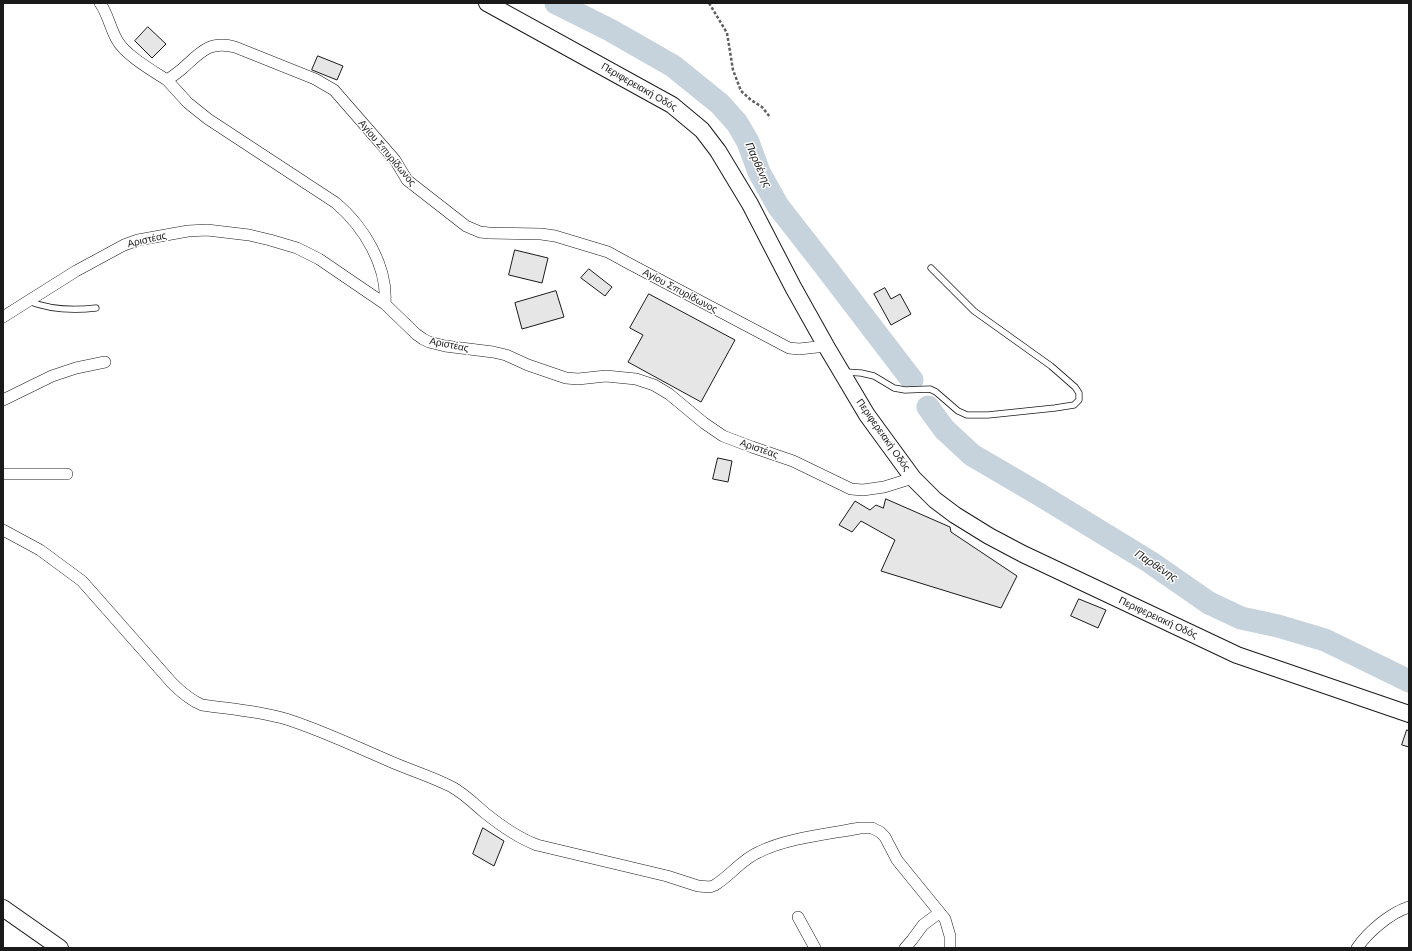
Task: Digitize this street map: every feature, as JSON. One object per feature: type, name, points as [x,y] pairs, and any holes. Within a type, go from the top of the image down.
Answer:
[{"type":"main road","name":"Περιφερειακή Οδός","points":[[487,3],[672,105],[702,130],[718,152],[750,204],[793,287],[867,415],[913,478],[923,489],[946,508],[989,536],[1159,619],[1237,655],[1409,714]]},
{"type":"main road","points":[[3,908],[60,948]]},
{"type":"street","points":[[100,3],[106,12],[117,41],[137,60],[167,80],[188,103],[208,119],[336,203],[347,213],[368,240],[385,283],[385,304]]},
{"type":"street","name":"Αγίου Σπυρίδωνος","points":[[167,80],[203,50],[218,45],[235,47],[315,79],[334,90],[395,160],[407,180],[466,226],[480,232],[541,234],[555,236],[608,252],[789,348],[799,349],[826,346]]},
{"type":"street","name":"Αριστέας","points":[[3,317],[76,271],[124,245],[138,240],[188,231],[207,230],[261,237],[297,248],[319,259],[385,304],[423,339],[436,344],[506,355],[528,365],[566,378],[622,377],[636,379],[654,385],[669,394],[704,423],[724,436],[794,461],[851,489],[863,490],[913,478]]},
{"type":"street","points":[[3,400],[52,376],[76,368],[105,362]]},
{"type":"street","points":[[3,474],[67,474]]},
{"type":"street","points":[[3,530],[40,550],[82,581],[172,683],[190,699],[202,705],[258,713],[286,719],[432,778],[466,795],[485,813],[529,842],[552,849],[667,876],[698,886],[710,887],[719,883],[758,852],[796,840],[866,827],[880,832],[886,837],[896,860],[944,919],[948,927],[951,941],[950,948]]},
{"type":"street","points":[[1357,948],[1378,925],[1398,910],[1409,907]]},
{"type":"street","points":[[905,948],[923,925],[939,912]]},
{"type":"street","points":[[798,917],[815,948]]},
{"type":"lane","points":[[842,372],[861,373],[874,376],[894,388],[905,390],[930,390],[936,392],[958,411],[967,415],[988,415],[1055,408],[1074,405],[1079,400],[1079,393],[1075,387],[1051,366],[974,311],[931,268]]},
{"type":"lane","points":[[28,301],[42,307],[58,309],[81,310],[96,308]]},
{"type":"path","points":[[709,3],[727,33],[733,70],[741,91],[750,100],[762,107],[770,117]]},
{"type":"building","points":[[148,27],[166,44],[152,58],[135,41]]},
{"type":"building","points":[[318,56],[343,66],[337,80],[312,70]]},
{"type":"building","points":[[515,250],[548,258],[542,283],[509,275]]},
{"type":"building","points":[[589,269],[612,287],[605,296],[581,278]]},
{"type":"building","points":[[885,288],[891,299],[900,294],[911,314],[891,325],[874,294]]},
{"type":"building","points":[[556,291],[564,317],[522,329],[515,303]]},
{"type":"building","points":[[649,294],[735,340],[701,402],[628,362],[643,335],[630,328]]},
{"type":"building","points":[[718,458],[732,461],[728,482],[713,479]]},
{"type":"building","points":[[886,499],[950,527],[951,532],[1017,576],[1001,608],[881,571],[895,540],[861,521],[852,532],[839,525],[855,501],[870,510],[876,505],[883,508]]},
{"type":"building","points":[[1079,599],[1106,610],[1098,628],[1071,616]]},
{"type":"building","points":[[1407,730],[1409,731],[1409,747],[1402,745]]},
{"type":"building","points":[[483,828],[504,841],[494,866],[473,854]]},
{"type":"waterway","name":"Παρθένης","points":[[556,3],[610,30],[673,66],[720,104],[737,123],[748,142],[759,172],[778,206],[912,380]]},
{"type":"waterway","name":"Παρθένης","points":[[928,407],[944,429],[972,455],[1150,562],[1209,603],[1241,618],[1278,626],[1325,640],[1409,681]]}]
